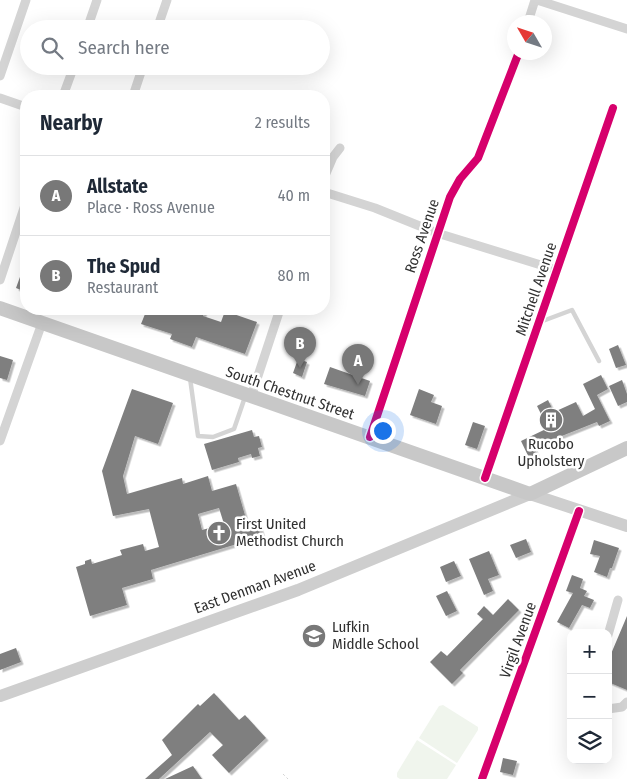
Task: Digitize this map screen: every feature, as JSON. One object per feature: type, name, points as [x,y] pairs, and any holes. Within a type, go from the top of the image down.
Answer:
[{"type":"main road","name":"South Chestnut Street","points":[[0,308],[190,376],[627,526]]},
{"type":"main road","name":"East Denman Avenue","points":[[0,696],[298,590],[530,494],[627,448]]},
{"type":"street","points":[[0,76],[26,0]]},
{"type":"street","points":[[90,20],[96,0]]},
{"type":"street","points":[[160,20],[167,0]]},
{"type":"street","points":[[531,15],[536,0],[627,29]]},
{"type":"street","name":"Ross Avenue","points":[[370,438],[450,197],[460,179],[478,158],[486,142],[516,60]]},
{"type":"street","points":[[65,90],[71,75]]},
{"type":"street","points":[[135,90],[140,75]]},
{"type":"street","points":[[0,98],[20,105]]},
{"type":"street","name":"Mitchell Avenue","points":[[485,478],[613,108]]},
{"type":"street","points":[[330,164],[340,148]]},
{"type":"street","points":[[330,194],[375,208],[437,232],[557,270]]},
{"type":"street","points":[[0,280],[20,220]]},
{"type":"street","points":[[248,396],[278,315]]},
{"type":"street","points":[[0,441],[42,323]]},
{"type":"street","name":"Virgil Avenue","points":[[482,779],[579,511]]},
{"type":"street","points":[[610,629],[618,600]]},
{"type":"street","points":[[612,708],[622,707],[627,702]]},
{"type":"lane","points":[[539,323],[572,310],[599,361]]},
{"type":"lane","points":[[190,376],[198,436],[213,437],[234,429],[248,396]]},
{"type":"path","points":[[283,774],[288,779]]},
{"type":"shaded area","points":[[443,705],[478,727],[478,730],[457,763],[419,738],[439,706]]},
{"type":"shaded area","points":[[417,740],[456,765],[447,779],[400,779],[397,777],[397,773]]},
{"type":"building","points":[[20,277],[20,290],[16,288]]},
{"type":"building","points":[[145,315],[203,315],[221,322],[224,315],[237,315],[257,322],[245,354],[196,337],[192,347],[170,339],[172,334],[141,324]]},
{"type":"building","points":[[618,345],[626,365],[616,368],[609,349]]},
{"type":"building","points":[[0,356],[13,360],[7,380],[0,378]]},
{"type":"building","points":[[298,359],[307,362],[302,377],[293,373]]},
{"type":"building","points":[[330,367],[370,381],[365,396],[324,384]]},
{"type":"building","points":[[601,375],[608,389],[597,395],[610,421],[599,426],[597,422],[534,447],[539,458],[531,462],[521,441],[548,428],[537,406],[548,400],[554,412],[576,402],[583,416],[595,409],[583,384]]},
{"type":"building","points":[[622,380],[627,394],[627,402],[618,406],[609,386]]},
{"type":"building","points":[[132,389],[173,403],[158,444],[135,436],[123,476],[127,494],[182,478],[183,484],[208,476],[212,491],[236,484],[249,529],[260,526],[263,536],[151,570],[153,579],[122,588],[127,605],[90,616],[76,567],[85,564],[85,561],[91,559],[92,564],[122,555],[120,550],[143,544],[145,551],[159,547],[149,509],[113,516],[102,471]],"holes":[[[219,508],[224,524],[202,530],[198,514]]]},
{"type":"building","points":[[419,389],[434,395],[431,402],[442,406],[436,424],[410,415]]},
{"type":"building","points":[[473,422],[485,426],[477,449],[465,445]]},
{"type":"building","points":[[252,430],[254,437],[259,436],[262,447],[258,448],[260,456],[252,458],[251,454],[238,458],[239,462],[212,470],[204,444]]},
{"type":"building","points":[[526,539],[531,552],[516,558],[510,545]]},
{"type":"building","points":[[594,540],[619,548],[607,577],[594,572],[600,556],[590,554]]},
{"type":"building","points":[[489,551],[499,575],[488,579],[493,591],[484,595],[469,559]]},
{"type":"building","points":[[454,561],[461,576],[446,582],[440,567]]},
{"type":"building","points":[[572,575],[583,579],[580,588],[587,591],[584,596],[594,600],[590,608],[582,605],[569,628],[557,622],[573,593],[566,591]]},
{"type":"building","points":[[447,591],[457,611],[446,616],[436,596]]},
{"type":"building","points":[[508,599],[519,610],[460,670],[463,673],[452,684],[430,662],[441,651],[447,656],[483,619],[477,614],[484,606],[493,615]]},
{"type":"building","points":[[627,616],[627,690],[612,684],[612,652]]},
{"type":"building","points":[[16,648],[21,662],[0,670],[0,654]]},
{"type":"building","points":[[214,693],[239,720],[245,715],[266,738],[229,773],[212,755],[223,745],[210,732],[159,779],[145,779],[172,755],[162,740],[198,704],[200,706]]},
{"type":"building","points":[[503,758],[517,761],[513,775],[500,772]]},
{"type":"building","points":[[193,766],[202,779],[165,779]]},
{"type":"cycle path","points":[[370,437],[450,197],[460,179],[478,158],[516,60]]},
{"type":"cycle path","points":[[485,478],[613,108]]},
{"type":"cycle path","points":[[482,779],[579,511]]},
{"type":"place","name":"The Spud","points":[[300,368]]},
{"type":"place","name":"Allstate","points":[[358,385]]},
{"type":"place","name":"Rucobo Upholstery","points":[[551,420]]},
{"type":"place","name":"First United Methodist Church","points":[[219,533]]},
{"type":"place","name":"Lufkin Middle School","points":[[314,636]]}]
